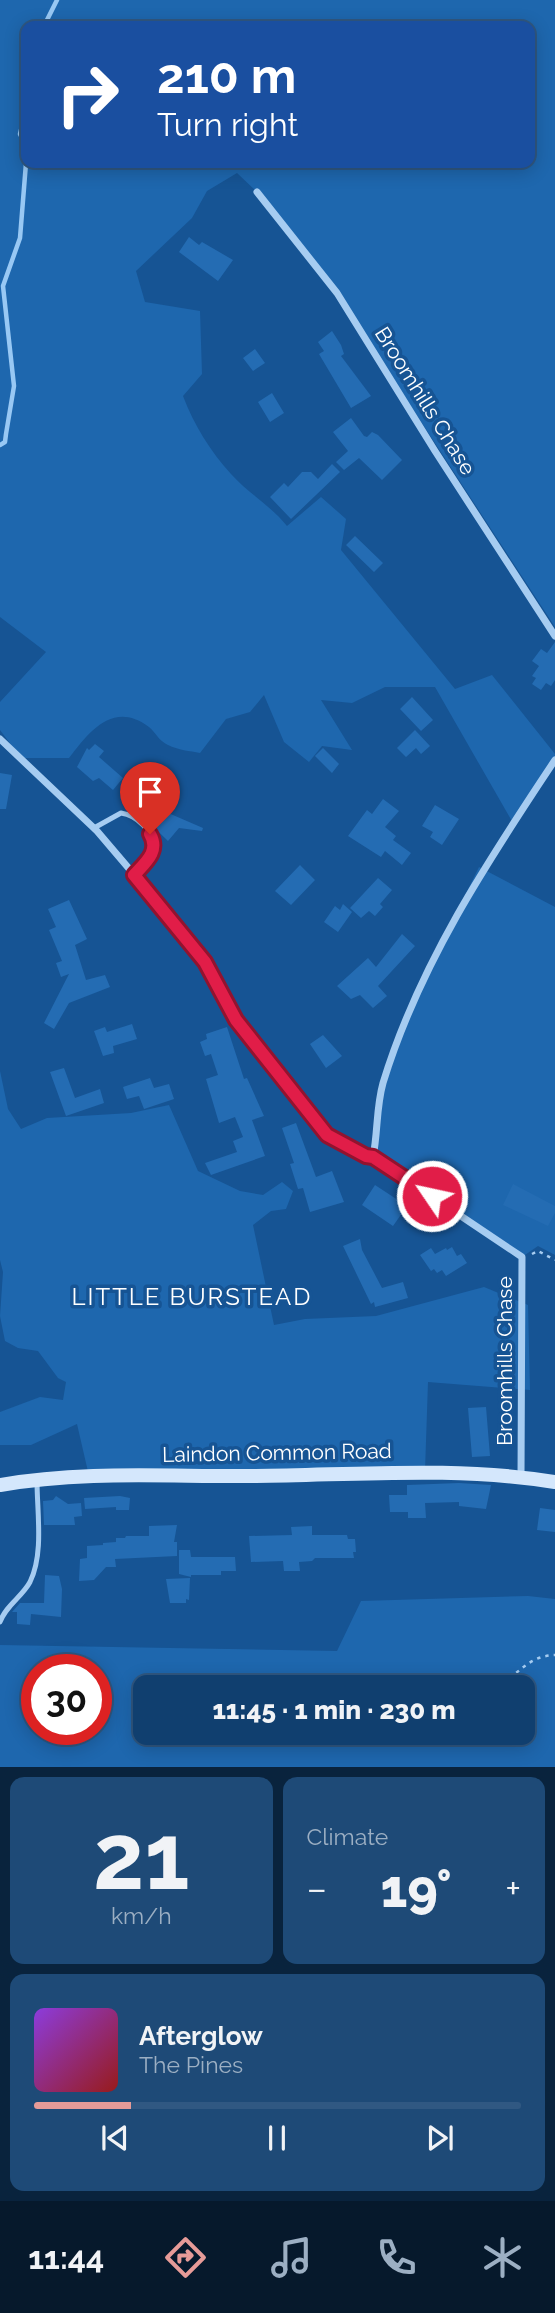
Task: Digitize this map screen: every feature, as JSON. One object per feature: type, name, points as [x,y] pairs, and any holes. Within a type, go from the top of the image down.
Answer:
[{"type":"street","name":"Broomhills Chase","points":[[257,192],[337,293],[442,462],[555,635]]},
{"type":"street","name":"Broomhills Chase","points":[[0,739],[94,828],[134,875],[205,962],[236,1020],[327,1135],[366,1156],[373,1157],[522,1257],[521,1477]]},
{"type":"street","points":[[373,1157],[376,1114],[383,1084],[412,1003],[480,873],[555,760]]},
{"type":"street","name":"Laindon Common Road","points":[[0,1485],[37,1478],[290,1476],[425,1471],[521,1477],[555,1482]]},
{"type":"lane","points":[[94,828],[113,816],[127,814],[150,834],[154,841],[153,853],[134,875]]},
{"type":"lane","points":[[0,1622],[4,1611],[30,1582],[37,1556],[37,1478]]},
{"type":"path","points":[[522,1257],[538,1251],[555,1260]]},
{"type":"path","points":[[515,1675],[539,1656],[555,1655]]},
{"type":"shaded area","points":[[0,0],[555,0],[555,627],[337,293],[257,192],[237,173],[207,191],[192,218],[136,271],[145,302],[200,311],[202,374],[183,396],[203,437],[223,465],[287,526],[321,497],[346,519],[341,550],[455,689],[492,675],[555,754],[555,760],[513,823],[435,687],[385,687],[352,703],[321,700],[352,750],[322,746],[309,762],[284,742],[264,695],[250,712],[226,719],[200,753],[168,745],[149,727],[124,717],[103,723],[85,738],[69,758],[21,758],[0,730],[0,702],[46,652],[0,617]]},
{"type":"shaded area","points":[[479,867],[555,907],[555,1255],[538,1246],[522,1257],[373,1157],[376,1114],[412,1003]]},
{"type":"shaded area","points":[[0,1071],[8,1109],[21,1129],[47,1118],[131,1113],[169,1105],[198,1171],[240,1191],[263,1195],[282,1182],[293,1191],[286,1209],[271,1211],[253,1225],[274,1325],[305,1319],[376,1316],[484,1287],[528,1305],[530,1390],[428,1382],[425,1471],[89,1476],[77,1424],[31,1445],[0,1445],[0,1412],[40,1397],[63,1400],[66,1382],[58,1378],[38,1351],[18,1348],[5,1341],[0,1316],[3,1272],[0,1260]]},
{"type":"shaded area","points":[[528,1596],[555,1599],[555,1767],[0,1767],[0,1645],[337,1651],[361,1601]]},
{"type":"building","points":[[189,237],[199,245],[202,242],[233,260],[218,281],[179,252]]},
{"type":"building","points":[[332,331],[341,345],[344,354],[341,356],[371,396],[351,408],[319,354],[324,351],[318,342]]},
{"type":"building","points":[[255,349],[265,363],[253,371],[243,358]]},
{"type":"building","points":[[272,393],[284,413],[270,422],[258,402]]},
{"type":"building","points":[[351,418],[364,436],[367,437],[372,432],[378,435],[402,460],[382,480],[359,458],[344,470],[336,462],[348,451],[333,432]]},
{"type":"building","points":[[332,464],[340,472],[291,519],[270,497],[284,483],[288,487],[302,472],[311,472],[318,479]]},
{"type":"building","points":[[355,536],[383,563],[374,572],[346,545]]},
{"type":"building","points":[[555,642],[555,680],[551,686],[546,683],[541,690],[532,684],[536,678],[532,676],[539,666],[532,661],[541,649],[547,653]]},
{"type":"building","points":[[412,697],[433,720],[421,731],[400,709]]},
{"type":"building","points":[[415,730],[430,746],[421,754],[416,748],[406,757],[397,748]]},
{"type":"building","points":[[95,744],[104,751],[99,757],[123,778],[113,790],[99,778],[93,781],[77,767],[87,748],[89,750]]},
{"type":"building","points":[[323,748],[339,764],[332,773],[315,756]]},
{"type":"building","points":[[0,773],[12,775],[6,809],[0,809]]},
{"type":"building","points":[[143,781],[171,806],[166,812],[203,828],[202,831],[179,828],[168,841],[131,805],[137,799],[131,794]]},
{"type":"building","points":[[383,799],[399,811],[385,827],[396,836],[393,840],[411,853],[402,865],[385,851],[381,857],[348,836],[367,810],[372,814]]},
{"type":"building","points":[[435,805],[459,819],[442,845],[430,837],[433,832],[422,826]]},
{"type":"building","points":[[300,865],[315,880],[291,905],[275,891]]},
{"type":"building","points":[[378,878],[392,890],[380,904],[383,907],[375,916],[369,911],[361,918],[350,908]]},
{"type":"building","points":[[69,900],[87,939],[75,945],[86,980],[105,975],[110,987],[69,1003],[54,1029],[44,1023],[69,974],[61,977],[56,963],[62,961],[49,930],[56,927],[48,909]]},
{"type":"building","points":[[343,904],[352,912],[338,932],[324,922],[335,906],[340,910]]},
{"type":"building","points":[[402,934],[415,946],[378,986],[387,996],[373,1008],[360,995],[351,999],[337,986],[368,958],[376,967]]},
{"type":"building","points":[[132,1024],[137,1039],[113,1046],[114,1053],[103,1056],[94,1031],[105,1027],[107,1032]]},
{"type":"building","points":[[227,1027],[244,1079],[247,1078],[264,1116],[252,1120],[265,1156],[211,1175],[205,1163],[237,1152],[233,1141],[243,1137],[235,1117],[219,1123],[206,1079],[218,1075],[211,1054],[205,1056],[200,1042],[207,1039],[206,1034]]},
{"type":"building","points":[[323,1035],[342,1056],[326,1068],[310,1044]]},
{"type":"building","points":[[64,1068],[75,1098],[100,1089],[104,1103],[66,1116],[50,1072]]},
{"type":"building","points":[[150,1078],[154,1088],[169,1084],[174,1099],[144,1109],[139,1096],[127,1099],[123,1087]]},
{"type":"building","points":[[296,1123],[316,1177],[332,1171],[344,1202],[310,1212],[303,1188],[298,1189],[290,1164],[294,1163],[282,1128]]},
{"type":"building","points":[[513,1184],[555,1206],[555,1213],[548,1226],[503,1205]]},
{"type":"building","points":[[375,1185],[407,1206],[393,1226],[362,1205]]},
{"type":"building","points":[[360,1239],[362,1250],[382,1288],[403,1282],[408,1298],[375,1307],[374,1302],[371,1304],[343,1246]]},
{"type":"building","points":[[452,1247],[457,1256],[461,1254],[467,1263],[446,1276],[442,1270],[437,1273],[434,1269],[431,1271],[420,1255],[431,1248],[435,1254]]},
{"type":"building","points":[[486,1407],[490,1456],[472,1457],[468,1408]]},
{"type":"building","points":[[407,1485],[491,1485],[486,1509],[459,1506],[459,1502],[425,1503],[426,1518],[408,1518],[408,1512],[390,1512],[389,1495],[407,1495]]},
{"type":"building","points":[[56,1496],[68,1504],[81,1503],[82,1516],[74,1517],[75,1525],[44,1525],[43,1501],[53,1500]]},
{"type":"building","points":[[84,1498],[130,1498],[129,1510],[116,1510],[116,1507],[85,1509]]},
{"type":"building","points":[[540,1508],[555,1510],[555,1532],[537,1530]]},
{"type":"building","points":[[177,1525],[174,1542],[177,1542],[177,1556],[115,1559],[116,1567],[106,1567],[94,1580],[79,1581],[80,1559],[87,1558],[87,1546],[116,1542],[116,1538],[126,1536],[149,1536],[149,1526]]},
{"type":"building","points":[[312,1526],[312,1535],[347,1535],[348,1539],[355,1539],[354,1558],[315,1558],[312,1561],[299,1562],[300,1571],[284,1571],[283,1561],[251,1562],[249,1536],[292,1535],[291,1527]]},
{"type":"building","points":[[179,1550],[190,1550],[191,1557],[235,1557],[236,1571],[191,1577],[179,1574]]},
{"type":"building","points":[[45,1575],[59,1576],[62,1589],[61,1617],[31,1614],[30,1625],[17,1624],[17,1612],[12,1612],[20,1603],[44,1603]]},
{"type":"building","points":[[190,1578],[189,1600],[186,1599],[186,1603],[170,1603],[166,1579]]},
{"type":"waterway","points":[[46,21],[57,0]]},
{"type":"waterway","points":[[21,130],[21,136]]},
{"type":"waterway","points":[[0,445],[5,442],[14,386],[3,286],[20,238],[26,168]]},
{"type":"district","name":"LITTLE BURSTEAD","points":[[192,1297]]},
{"type":"route","points":[[150,834],[155,848],[134,875],[205,962],[236,1020],[327,1135],[366,1156],[373,1157],[432,1196]]}]
